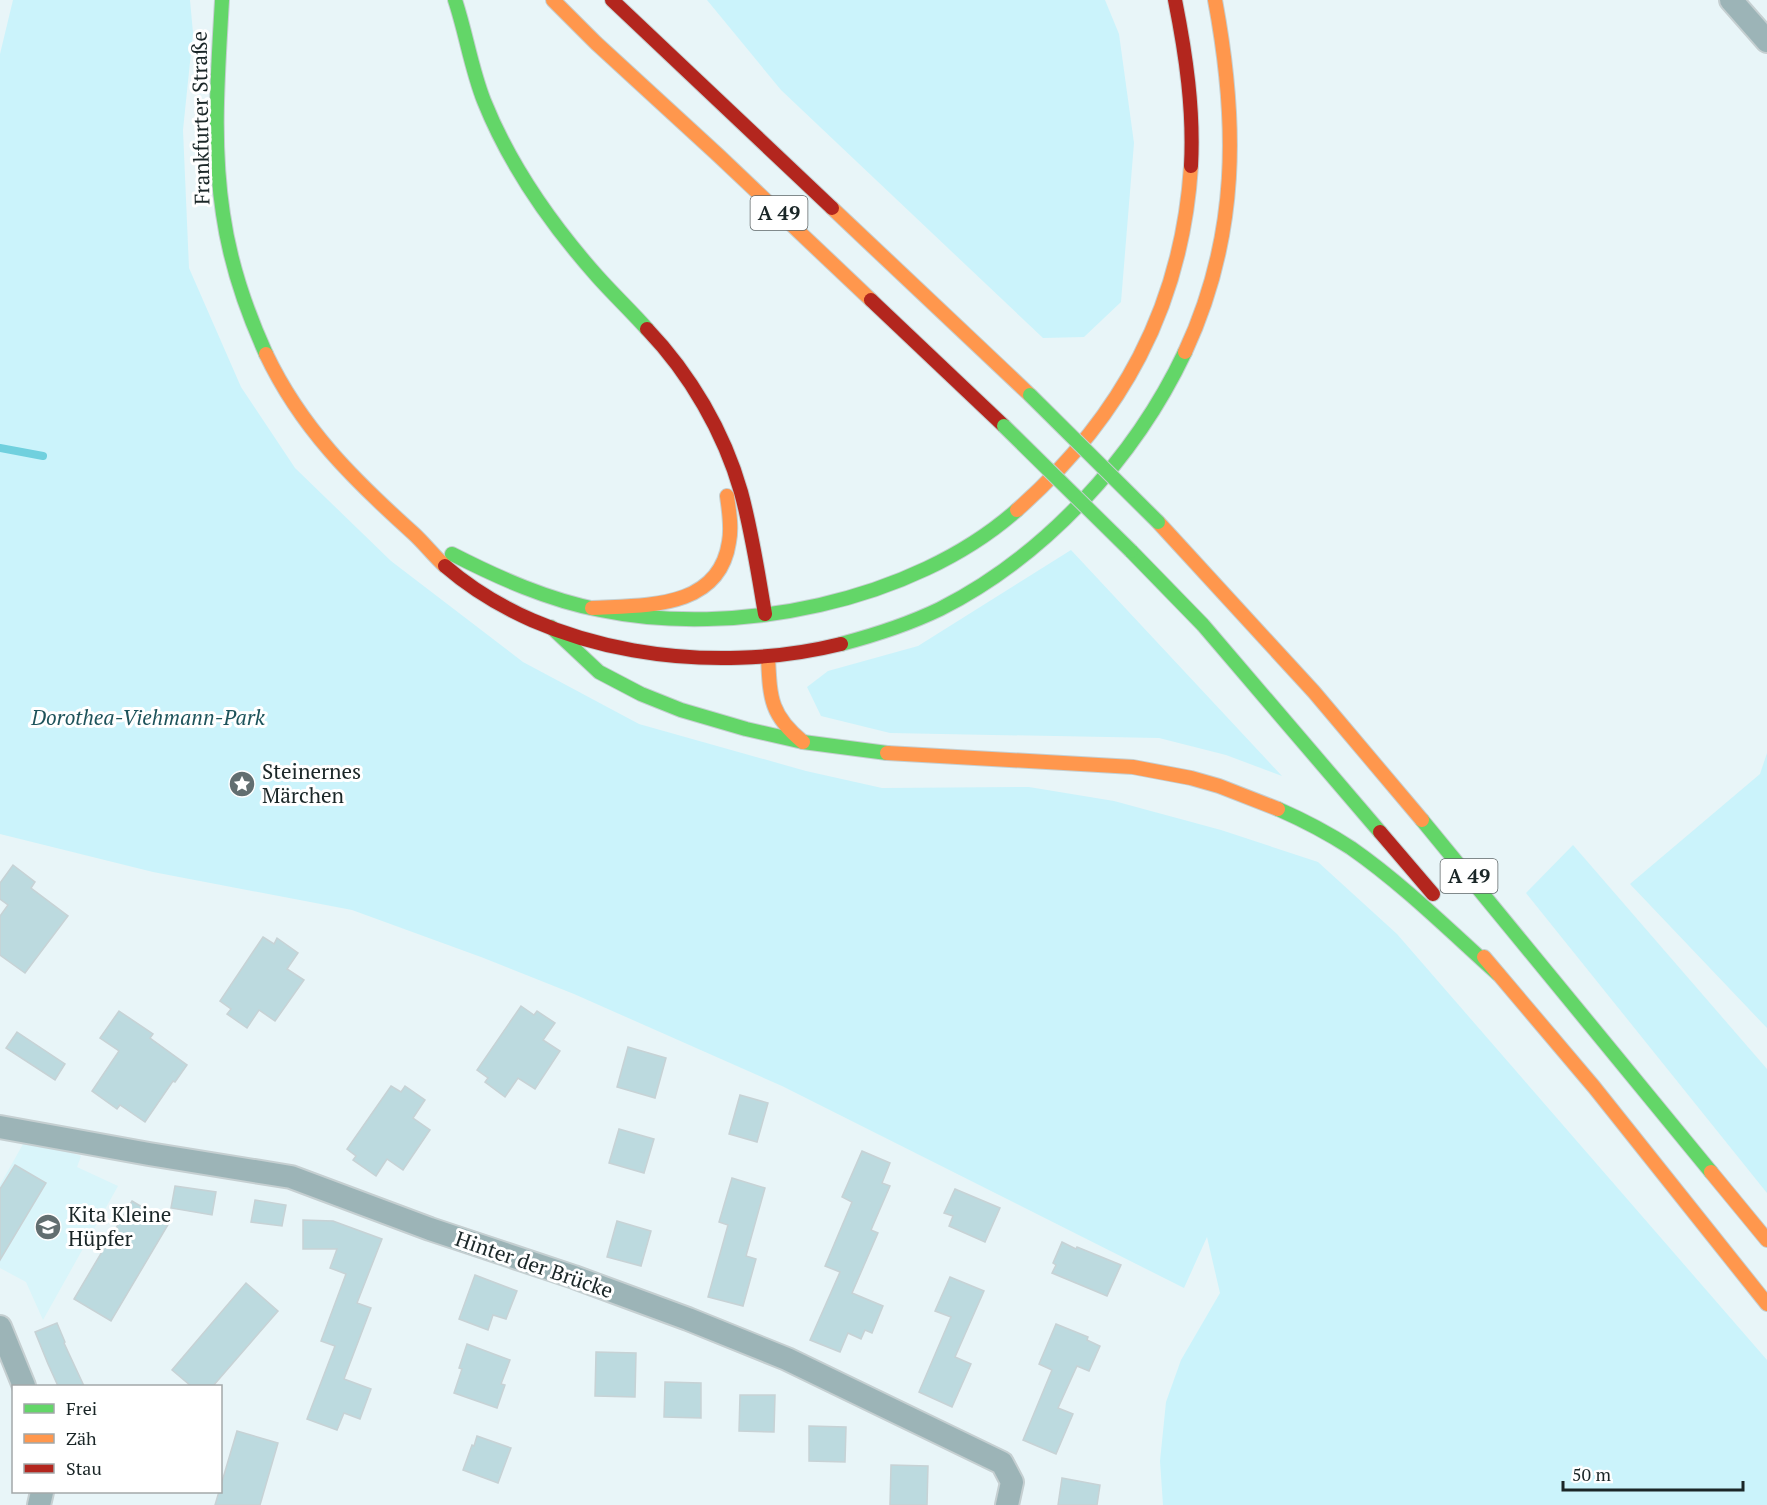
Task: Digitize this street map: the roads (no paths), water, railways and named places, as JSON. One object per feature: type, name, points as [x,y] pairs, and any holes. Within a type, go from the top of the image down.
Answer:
[{"type":"main road","name":"Frankfurter Straße","points":[[222,0],[218,164],[221,202],[228,241],[246,309],[258,340],[274,370],[307,423],[349,474],[414,534]]},
{"type":"main road","points":[[455,0],[479,88],[502,142],[525,183],[544,212],[591,268],[670,354],[702,403],[736,476],[746,510],[765,619]]},
{"type":"main road","name":"A 49","points":[[553,0],[1004,426],[1203,625],[1460,925],[1498,974],[1594,1087],[1767,1304]]},
{"type":"main road","name":"A 49","points":[[612,0],[1030,395],[1158,522],[1314,692],[1491,903],[1767,1240]]},
{"type":"main road","points":[[414,534],[473,565],[534,592],[624,615],[674,620],[765,619],[896,582],[927,569],[967,547],[1016,511],[1043,486],[1094,428],[1118,394],[1156,322],[1180,245],[1188,205],[1191,167],[1192,130],[1185,54],[1175,0]]},
{"type":"main road","points":[[414,534],[438,559],[480,593],[526,617],[551,627],[625,649],[665,655],[720,658],[767,651],[817,650],[882,633],[916,620],[975,589],[1033,547],[1099,485],[1126,452],[1172,380],[1190,340],[1206,300],[1215,269],[1226,217],[1231,176],[1231,103],[1225,51],[1215,0]]},
{"type":"main road","points":[[650,18],[679,64]]},
{"type":"main road","points":[[592,608],[669,603],[682,600],[704,587],[715,576],[723,563],[730,533],[722,444]]},
{"type":"main road","points":[[551,627],[599,672],[641,694],[681,710],[746,729],[803,742],[883,753],[1133,766],[1170,772],[1242,793],[1314,826],[1351,848],[1385,873],[1498,974]]},
{"type":"main road","points":[[767,651],[771,696],[777,713],[784,724],[803,742]]},
{"type":"street","points":[[1731,0],[1767,40]]},
{"type":"street","name":"Hinter der Brücke","points":[[0,1127],[291,1177],[430,1229],[574,1277],[688,1319],[787,1359],[1002,1462],[1012,1482],[1007,1505]]},
{"type":"street","points":[[0,1327],[24,1385]]},
{"type":"waterway","points":[[0,448],[43,456]]},
{"type":"place","name":"Steinernes Märchen","points":[[242,784]]},
{"type":"place","name":"Kita Kleine Hüpfer","points":[[48,1227]]},
{"type":"park label","name":"Dorothea-Viehmann-Park","points":[[148,718]]}]
